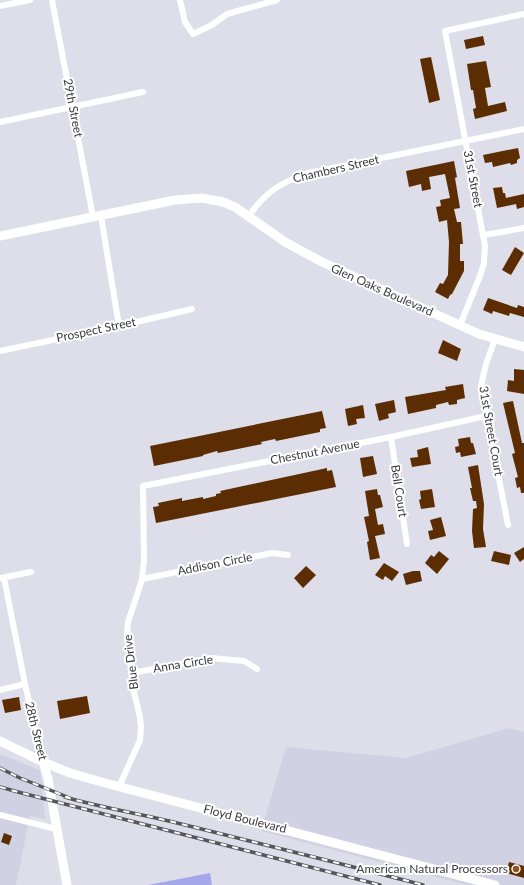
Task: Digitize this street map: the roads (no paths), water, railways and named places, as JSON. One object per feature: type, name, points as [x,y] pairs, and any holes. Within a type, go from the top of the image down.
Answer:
[{"type":"main road","points":[[0,236],[175,200],[202,198],[224,202],[249,216]]},
{"type":"main road","name":"Glen Oaks Boulevard","points":[[249,216],[285,242],[322,262],[479,334],[524,347]]},
{"type":"main road","name":"Floyd Boulevard","points":[[0,741],[43,762],[70,773],[495,885]]},
{"type":"main road","name":"28th Street","points":[[43,762],[48,779],[66,884]]},
{"type":"street","points":[[0,6],[30,0]]},
{"type":"street","name":"29th Street","points":[[52,0],[119,326]]},
{"type":"street","points":[[180,0],[185,22],[193,34],[212,25],[227,14],[277,0]]},
{"type":"street","name":"31st Street","points":[[460,325],[480,276],[484,262],[484,235],[445,31],[524,14]]},
{"type":"street","points":[[0,122],[143,92]]},
{"type":"street","name":"Chambers Street","points":[[249,216],[256,205],[270,191],[290,179],[308,173],[524,130]]},
{"type":"street","points":[[484,235],[524,228]]},
{"type":"street","name":"Prospect Street","points":[[0,351],[192,309]]},
{"type":"street","name":"31st Street Court","points":[[495,339],[486,364],[481,386],[508,525]]},
{"type":"street","name":"Chestnut Avenue","points":[[143,486],[391,437],[486,416]]},
{"type":"street","name":"Bell Court","points":[[391,437],[407,544]]},
{"type":"street","name":"Blue Drive","points":[[119,787],[140,740],[140,717],[134,688],[127,635],[128,622],[142,579],[144,560],[143,486]]},
{"type":"street","name":"Addison Circle","points":[[142,579],[272,553],[288,554]]},
{"type":"street","points":[[2,578],[31,572]]},
{"type":"street","name":"28th Street","points":[[2,578],[43,762]]},
{"type":"street","name":"Anna Circle","points":[[132,673],[197,659],[211,658],[244,662],[256,669]]},
{"type":"street","points":[[0,690],[25,684]]},
{"type":"street","points":[[0,815],[56,829]]},
{"type":"railway","points":[[0,768],[20,778],[70,798]]},
{"type":"railway","points":[[0,787],[380,885]]},
{"type":"railway","points":[[65,797],[169,821],[423,885]]},
{"type":"place","name":"American Natural Processors","points":[[516,869]]}]
